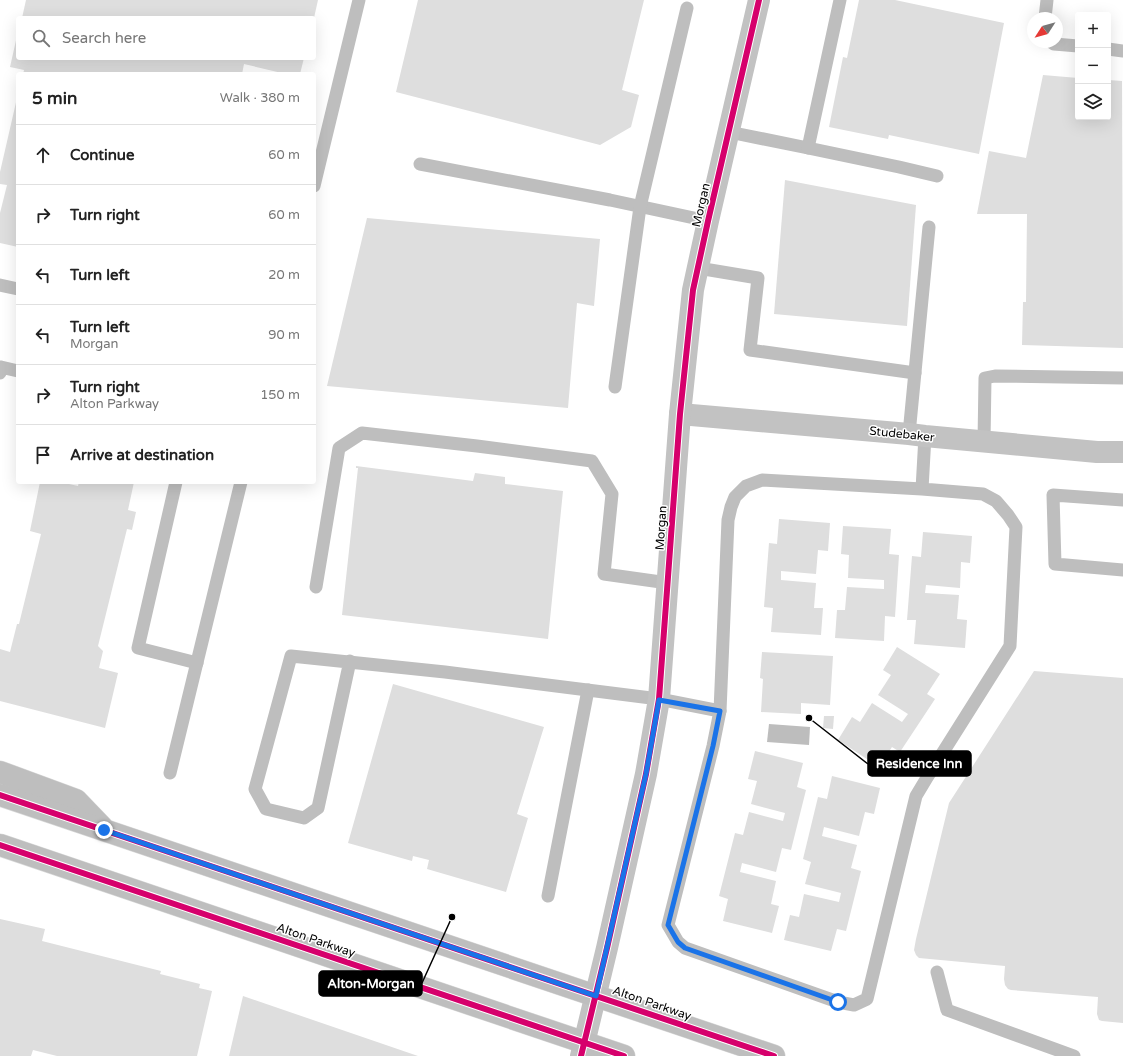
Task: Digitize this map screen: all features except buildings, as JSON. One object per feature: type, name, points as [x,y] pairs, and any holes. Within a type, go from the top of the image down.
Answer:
[{"type":"main road","points":[[0,772],[76,800],[104,830]]},
{"type":"main road","name":"Alton Parkway","points":[[0,795],[774,1056]]},
{"type":"main road","name":"Alton Parkway","points":[[0,845],[583,1049],[624,1056]]},
{"type":"street","name":"Morgan","points":[[583,1049],[646,774],[659,700],[680,414],[693,290],[759,0]]},
{"type":"street","name":"Studebaker","points":[[680,414],[1097,452],[1123,452]]},
{"type":"lane","points":[[316,178],[359,0]]},
{"type":"lane","points":[[808,148],[840,0]]},
{"type":"lane","points":[[1046,12],[1047,0]]},
{"type":"lane","points":[[615,387],[640,207],[687,8]]},
{"type":"lane","points":[[1063,45],[1075,46]]},
{"type":"lane","points":[[1111,49],[1123,50]]},
{"type":"lane","points":[[728,132],[937,176]]},
{"type":"lane","points":[[420,164],[610,200],[708,221]]},
{"type":"lane","points":[[922,489],[917,435],[915,373],[929,227]]},
{"type":"lane","points":[[698,268],[758,278],[750,350],[915,373]]},
{"type":"lane","points":[[0,285],[16,289]]},
{"type":"lane","points":[[0,373],[1,367],[16,371]]},
{"type":"lane","points":[[984,442],[985,378],[995,376],[1123,378]]},
{"type":"lane","points":[[316,587],[339,448],[362,433],[592,461],[612,494],[604,574],[668,583]]},
{"type":"lane","points":[[762,480],[922,489],[983,494],[996,501],[1008,515],[1016,528],[1010,646],[916,796],[867,999],[854,1005],[838,1002],[685,948],[678,942],[668,925],[713,746],[720,711],[728,520],[735,497],[746,486],[762,480]]},
{"type":"lane","points":[[176,484],[138,648],[197,663]]},
{"type":"lane","points":[[170,773],[241,484]]},
{"type":"lane","points":[[1123,500],[1052,495],[1054,564],[1123,570]]},
{"type":"lane","points":[[350,661],[318,808],[304,818],[266,809],[255,789],[291,656],[350,661],[588,690],[659,700],[720,711]]},
{"type":"lane","points":[[548,896],[588,690]]},
{"type":"lane","points":[[936,972],[947,1010],[1074,1056]]},
{"type":"shaded area","points":[[769,724],[810,727],[809,745],[767,742]]},
{"type":"cycle path","points":[[581,1056],[646,774],[659,699],[680,414],[693,290],[759,0]]},
{"type":"cycle path","points":[[0,795],[774,1056]]},
{"type":"cycle path","points":[[0,845],[624,1056]]},
{"type":"place","name":"Residence Inn","points":[[809,718]]},
{"type":"place","name":"Alton-Morgan","points":[[452,917]]},
{"type":"route","points":[[104,830],[596,996],[646,774],[659,700],[720,711],[713,746],[668,925],[678,942],[685,948],[838,1002]]}]
